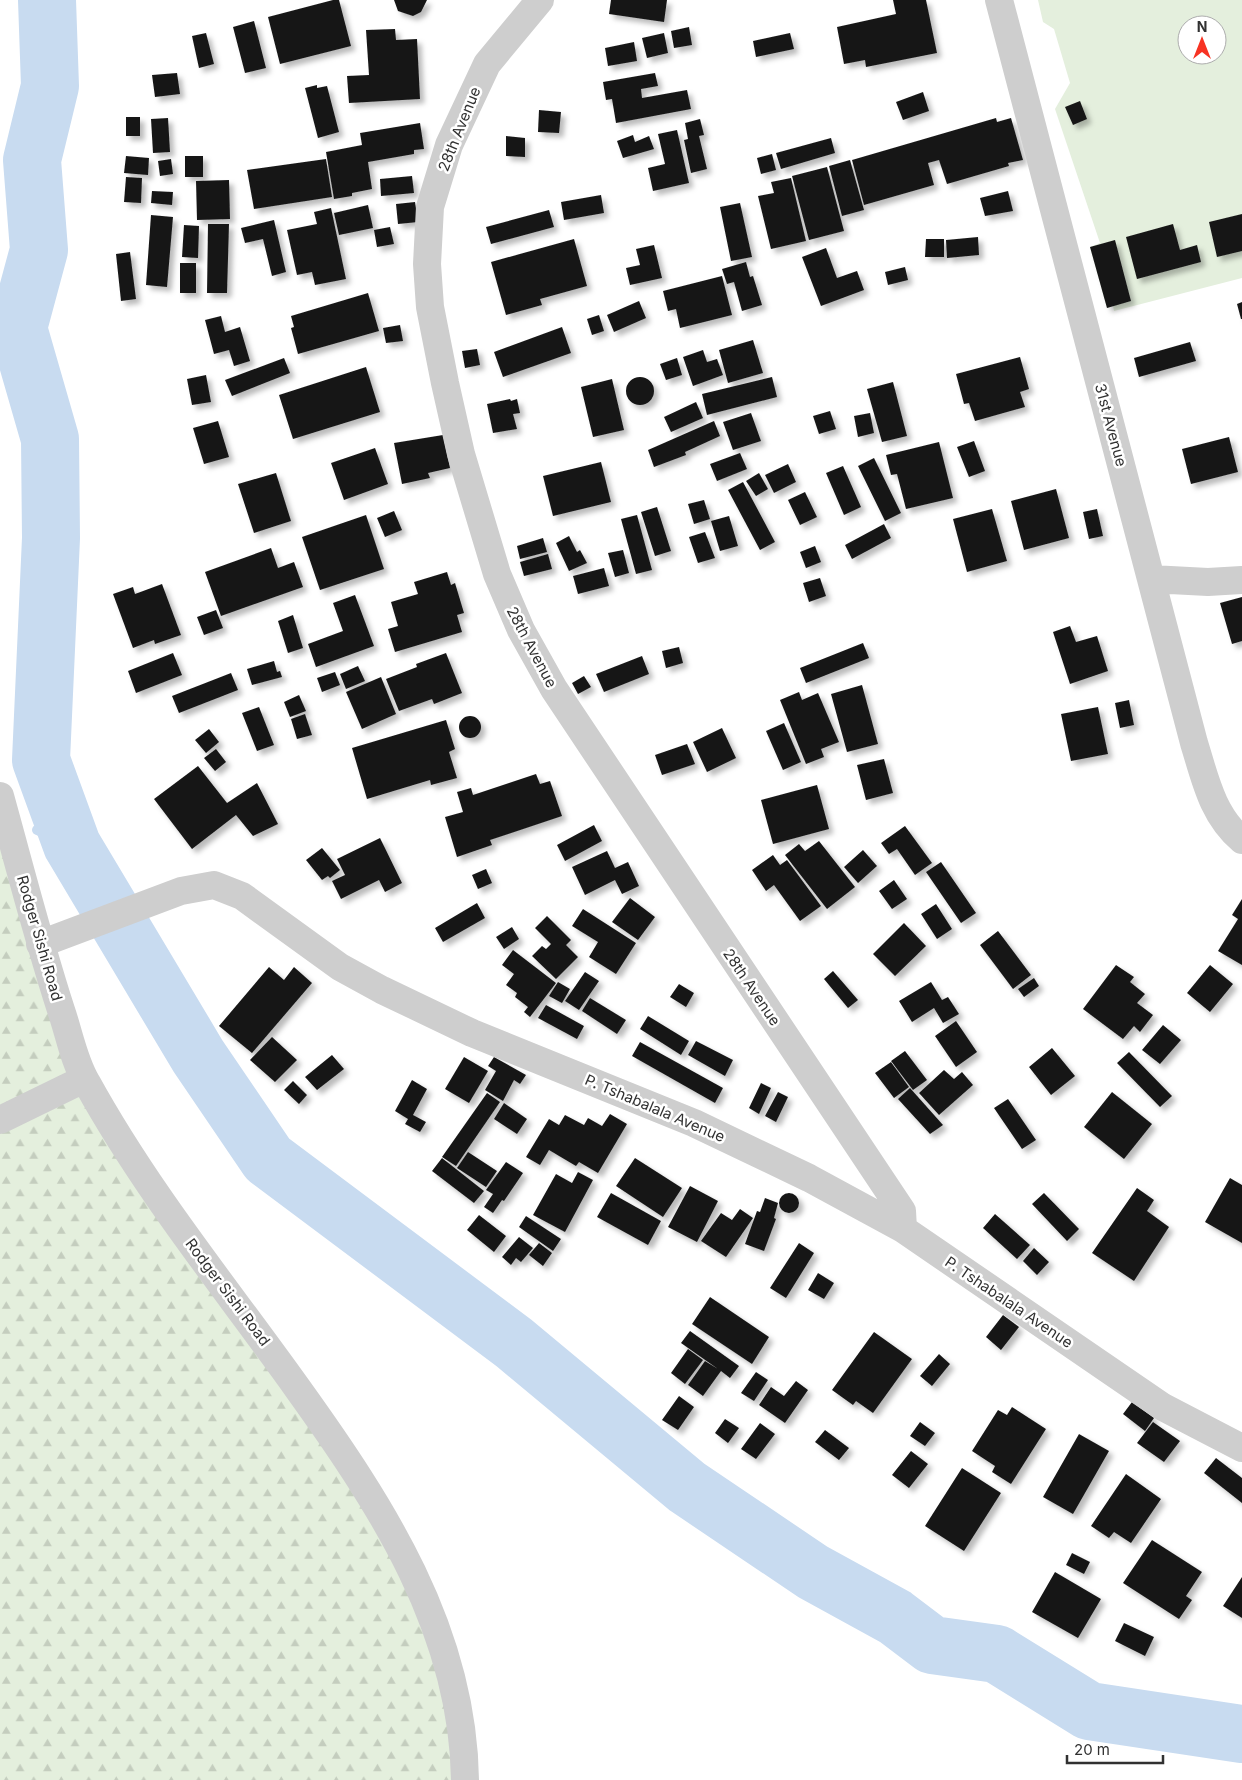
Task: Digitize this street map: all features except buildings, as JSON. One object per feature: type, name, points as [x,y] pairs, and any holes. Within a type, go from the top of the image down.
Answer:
[{"type":"street","name":"28th Avenue","points":[[540,0],[487,64],[449,146],[430,207],[427,264],[430,307],[461,454],[488,547],[497,574],[521,630],[554,689],[902,1211],[903,1229]]},
{"type":"street","name":"31st Avenue","points":[[999,0],[1194,743],[1217,811],[1230,830],[1242,840]]},
{"type":"street","points":[[1151,579],[1208,582],[1242,580]]},
{"type":"street","name":"Rodger Sishi Road","points":[[0,796],[40,944],[84,1079],[123,1146],[166,1210],[272,1351],[349,1460],[399,1545],[433,1617],[450,1667],[462,1718],[465,1780]]},
{"type":"street","name":"P. Tshabalala Avenue","points":[[40,944],[181,890],[214,885],[242,896],[340,967],[382,990],[472,1033],[694,1123],[809,1178],[903,1229],[1163,1406],[1242,1448]]},
{"type":"street","points":[[0,1120],[84,1079]]},
{"type":"green space","points":[[1038,0],[1242,0],[1242,278],[1114,311],[1113,306],[1107,308],[1090,247],[1100,243],[1055,109],[1070,83],[1054,29],[1043,22]]},
{"type":"green space","points":[[0,804],[79,1076],[296,1387],[426,1615],[459,1780],[0,1780]]},
{"type":"waterway","points":[[47,0],[50,86],[32,160],[39,250],[18,328],[50,439],[51,538],[41,760],[72,845],[198,1056],[268,1159],[514,1343],[687,1487],[813,1572],[895,1617],[932,1645],[997,1654],[1089,1711],[1242,1734]]},
{"type":"waterway","points":[[37,830],[72,845]]}]
